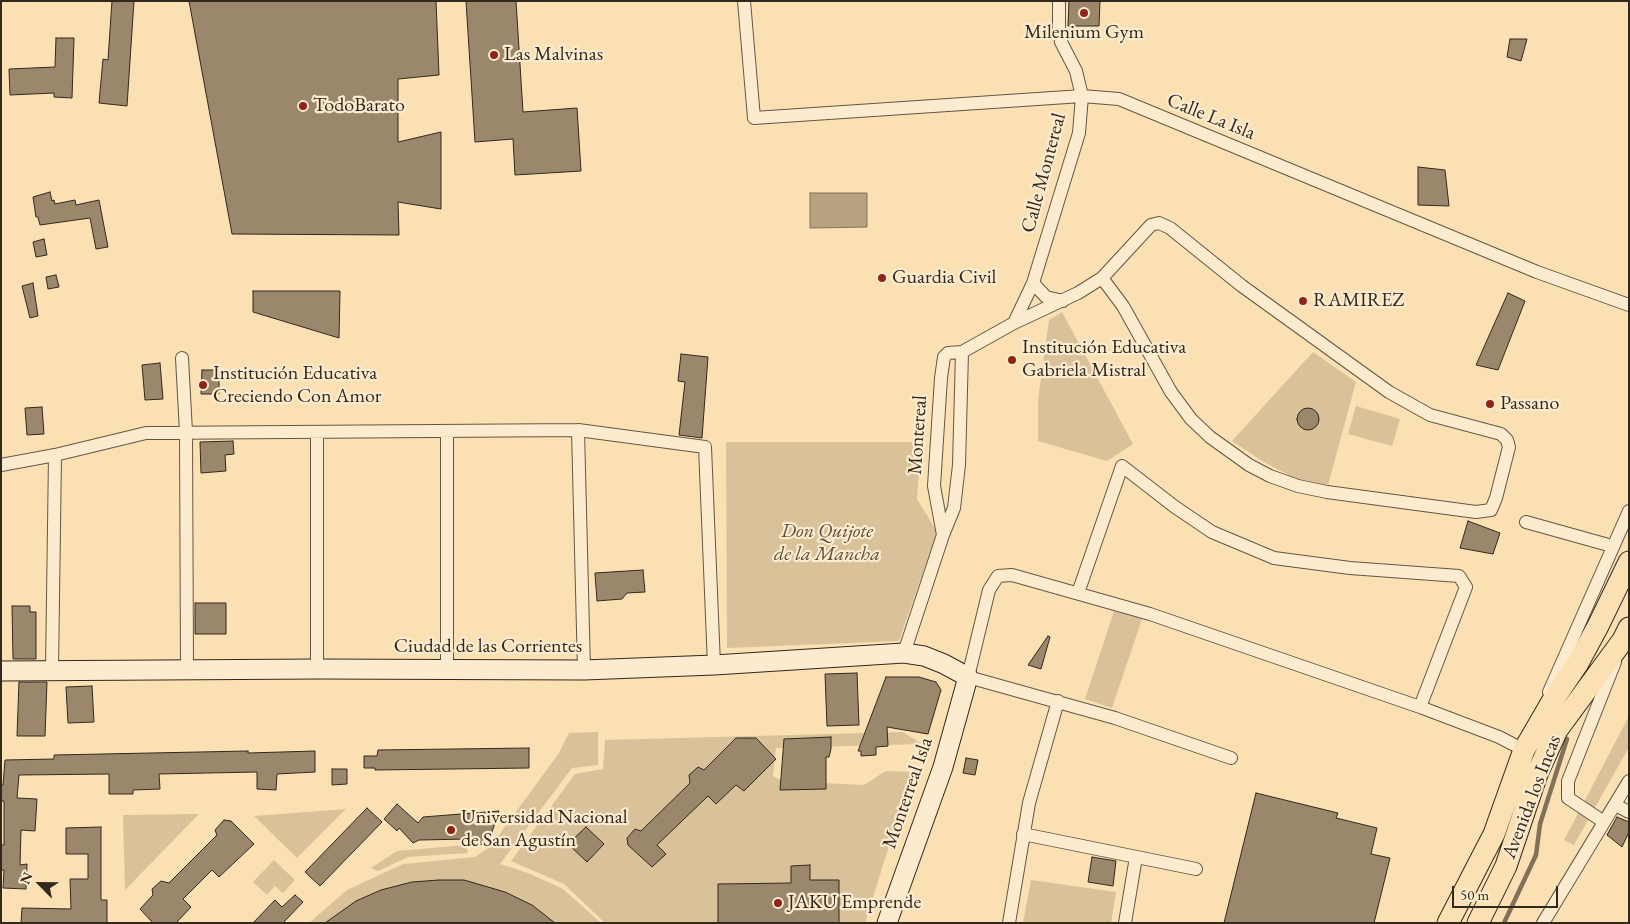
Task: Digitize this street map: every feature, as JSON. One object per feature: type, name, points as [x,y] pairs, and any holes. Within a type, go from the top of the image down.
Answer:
[{"type":"main road","name":"Avenida los Incas","points":[[1448,923],[1494,834],[1524,750],[1553,700],[1578,663],[1629,562]]},
{"type":"main road","name":"Avenida los Incas","points":[[1478,923],[1506,866],[1537,774],[1557,730],[1627,634]]},
{"type":"street","name":"Calle La Isla","points":[[744,1],[754,118],[1082,96],[1119,99],[1537,272],[1629,305]]},
{"type":"street","name":"Calle Montereal","points":[[1014,323],[1033,283],[1079,133],[1082,96],[1076,71],[1061,42],[1059,28],[1060,1]]},
{"type":"street","name":"Montereal","points":[[943,535],[934,486],[944,357],[948,353],[962,352],[1014,323],[1063,301],[1102,278],[1151,225],[1160,223],[1170,228],[1242,286],[1389,392],[1430,415],[1501,434],[1507,440],[1509,447],[1496,498],[1491,510],[1476,512],[1328,492],[1298,486],[1270,476],[1249,465],[1210,438],[1191,419],[1171,392],[1123,306],[1102,278]]},
{"type":"street","points":[[1033,283],[1046,297],[1063,301]]},
{"type":"street","name":"Montereal","points":[[904,653],[943,535],[954,508],[959,465],[962,352]]},
{"type":"street","points":[[182,358],[186,432],[187,670]]},
{"type":"street","points":[[578,430],[584,670]]},
{"type":"street","points":[[1,465],[146,433],[578,430],[705,447],[714,666]]},
{"type":"street","points":[[446,431],[447,669]]},
{"type":"street","points":[[317,432],[318,668]]},
{"type":"street","points":[[52,670],[55,454]]},
{"type":"street","points":[[1078,593],[1122,466],[1175,507],[1212,532],[1274,558],[1350,568],[1459,576],[1466,587],[1420,707]]},
{"type":"street","name":"Avenida los Incas","points":[[1524,750],[1629,511]]},
{"type":"street","points":[[1526,522],[1612,546]]},
{"type":"street","points":[[1231,758],[1115,718],[968,677],[988,590],[998,576],[1012,574],[1150,614],[1420,707],[1499,737],[1524,750]]},
{"type":"street","points":[[1604,822],[1568,798],[1568,781],[1627,634]]},
{"type":"street","name":"Ciudad de las Corrientes","points":[[1,671],[318,668],[584,670],[714,666],[904,653],[924,656],[968,677]]},
{"type":"street","name":"Monterreal Isla","points":[[888,923],[943,767],[968,677]]},
{"type":"street","points":[[1009,923],[1029,803],[1058,701]]},
{"type":"street","points":[[1543,923],[1629,781]]},
{"type":"street","points":[[1615,805],[1629,812]]},
{"type":"street","points":[[1023,834],[1196,869]]},
{"type":"street","points":[[1125,923],[1136,857]]},
{"type":"green space","points":[[1062,312],[1133,444],[1107,461],[1038,441],[1038,400],[1049,320]]},
{"type":"green space","points":[[1313,352],[1356,382],[1328,485],[1294,478],[1262,461],[1232,441]]},
{"type":"green space","points":[[1356,406],[1400,419],[1392,446],[1348,434]]},
{"type":"green space","name":"Don Quijote de la Mancha","points":[[726,442],[921,442],[917,499],[937,532],[899,641],[727,648]]},
{"type":"green space","points":[[1114,611],[1142,619],[1112,708],[1085,699]]},
{"type":"green space","points":[[1629,716],[1629,747],[1574,845],[1564,840]]},
{"type":"green space","points":[[598,732],[598,765],[572,768],[500,864],[528,873],[563,889],[601,923],[309,923],[347,890],[403,864],[475,857],[491,846],[559,753],[569,733]]},
{"type":"green space","points":[[903,732],[922,744],[776,748],[773,776],[782,781],[864,785],[886,771],[912,772],[865,923],[605,923],[564,884],[511,861],[575,774],[603,769],[605,740]]},
{"type":"green space","points":[[346,809],[297,858],[254,816]]},
{"type":"green space","points":[[199,814],[125,890],[123,815]]},
{"type":"green space","points":[[466,845],[468,853],[408,857],[378,871],[371,868],[397,851]]},
{"type":"green space","points":[[274,860],[295,880],[283,893],[275,886],[267,895],[253,882]]},
{"type":"green space","points":[[1031,880],[1116,892],[1111,923],[1023,923]]},
{"type":"shaded area","points":[[810,193],[867,193],[867,227],[810,228]]},
{"type":"building","points":[[112,1],[134,1],[127,106],[99,103],[103,59],[108,60]]},
{"type":"building","name":"TodoBarato","points":[[189,1],[436,1],[439,75],[398,79],[398,142],[441,132],[441,209],[398,202],[399,235],[232,234]]},
{"type":"building","name":"Las Malvinas","points":[[466,1],[516,1],[523,112],[577,108],[581,171],[515,175],[513,139],[475,142]]},
{"type":"building","name":"Milenium Gym","points":[[1069,1],[1100,1],[1099,26],[1068,26]]},
{"type":"building","points":[[56,38],[74,38],[72,98],[54,97],[54,93],[10,95],[9,69],[55,67]]},
{"type":"building","points":[[1510,39],[1527,39],[1521,61],[1507,57]]},
{"type":"building","points":[[1418,167],[1445,170],[1449,206],[1418,205]]},
{"type":"building","points":[[50,192],[52,201],[54,200],[55,204],[75,200],[76,205],[99,200],[108,247],[96,249],[90,218],[40,225],[38,217],[36,217],[33,197]]},
{"type":"building","points":[[44,239],[47,255],[36,257],[33,242]]},
{"type":"building","points":[[56,275],[59,287],[48,289],[46,277]]},
{"type":"building","points":[[33,283],[38,316],[30,318],[22,286]]},
{"type":"building","points":[[253,291],[340,291],[339,338],[253,312]]},
{"type":"building","points":[[1508,293],[1525,301],[1498,370],[1476,365]]},
{"type":"building","points":[[681,354],[708,357],[702,438],[679,435],[685,382],[678,381]]},
{"type":"building","points":[[160,363],[163,399],[145,400],[142,365]]},
{"type":"building","points":[[202,370],[219,370],[219,394],[201,394]]},
{"type":"building","points":[[42,407],[44,434],[27,435],[25,408]]},
{"type":"building","points":[[1308,408],[1316,411],[1319,419],[1316,427],[1308,430],[1300,427],[1297,419],[1300,411]]},
{"type":"building","points":[[233,441],[234,454],[225,455],[226,471],[201,473],[200,442]]},
{"type":"building","points":[[1468,521],[1500,533],[1493,554],[1460,548]]},
{"type":"building","points":[[643,570],[645,592],[627,593],[622,599],[597,601],[595,573]]},
{"type":"building","points":[[195,603],[226,603],[226,634],[195,634]]},
{"type":"building","points":[[12,606],[30,606],[30,612],[36,612],[36,659],[13,659]]},
{"type":"building","points":[[1048,636],[1050,637],[1041,669],[1028,665]]},
{"type":"building","points":[[857,673],[859,725],[827,726],[825,674]]},
{"type":"building","points":[[886,677],[919,677],[936,682],[941,690],[928,734],[887,727],[888,746],[876,747],[876,755],[861,756],[861,751],[858,751]]},
{"type":"building","points":[[19,682],[47,682],[45,736],[17,736]]},
{"type":"building","points":[[92,686],[94,722],[68,723],[66,687]]},
{"type":"building","points":[[831,737],[829,757],[826,757],[826,789],[780,790],[784,739]]},
{"type":"building","points":[[736,738],[756,738],[776,759],[744,791],[736,785],[716,804],[708,796],[657,845],[666,854],[652,867],[628,845],[627,838],[635,829],[641,831],[690,783],[689,775],[698,767],[704,770]]},
{"type":"building","points":[[529,748],[529,768],[375,770],[375,768],[364,768],[364,756],[377,756],[378,750]]},
{"type":"building","points":[[248,751],[248,753],[315,751],[315,772],[277,774],[276,790],[257,789],[257,772],[159,774],[160,789],[133,790],[133,794],[109,794],[109,774],[19,775],[17,798],[37,799],[35,831],[21,830],[20,865],[27,864],[26,889],[3,888],[4,870],[1,870],[1,845],[4,845],[4,801],[1,801],[1,785],[3,785],[5,760],[54,759],[54,755]]},
{"type":"building","points":[[966,758],[978,760],[975,775],[963,773]]},
{"type":"building","points":[[332,769],[347,769],[347,784],[332,785]]},
{"type":"building","points":[[1256,793],[1338,813],[1336,818],[1377,828],[1371,854],[1390,858],[1374,923],[1224,923]]},
{"type":"building","points":[[397,804],[418,823],[423,817],[499,811],[490,844],[470,845],[470,839],[419,840],[413,843],[399,828],[397,831],[384,819]]},
{"type":"building","points":[[367,808],[382,822],[320,886],[305,872]]},
{"type":"building","points":[[1617,817],[1629,822],[1629,832],[1622,847],[1607,835]]},
{"type":"building","points":[[224,820],[231,821],[254,844],[219,877],[212,870],[183,899],[191,907],[176,923],[153,923],[140,909],[153,895],[152,889],[161,881],[169,883],[217,835],[215,830]]},
{"type":"building","points":[[101,827],[101,900],[107,900],[107,923],[21,923],[22,908],[71,909],[70,879],[88,879],[88,854],[66,854],[66,828]]},
{"type":"building","points":[[586,827],[604,844],[587,862],[568,844]]},
{"type":"building","points":[[1092,857],[1116,861],[1113,886],[1088,882]]},
{"type":"building","name":"JAKU Emprende","points":[[810,865],[810,880],[839,880],[839,923],[718,923],[718,884],[791,883],[791,866]]},
{"type":"building","points":[[464,880],[505,892],[532,905],[555,923],[325,923],[356,901],[381,890],[412,882]]},
{"type":"building","points":[[295,895],[303,902],[283,923],[253,923],[275,900],[282,907]]},
{"type":"waterway","points":[[1504,923],[1536,855],[1540,824],[1567,739]]},
{"type":"place","name":"Milenium Gym","points":[[1084,13]]},
{"type":"place","name":"Las Malvinas","points":[[494,55]]},
{"type":"place","name":"TodoBarato","points":[[303,106]]},
{"type":"place","name":"Guardia Civil","points":[[882,278]]},
{"type":"place","name":"RAMIREZ","points":[[1303,301]]},
{"type":"place","name":"Institución Educativa Gabriela Mistral","points":[[1012,360]]},
{"type":"place","name":"Institución Educativa Creciendo Con Amor","points":[[203,385]]},
{"type":"place","name":"Passano","points":[[1490,404]]},
{"type":"place","name":"Universidad Nacional de San Agustín","points":[[451,830]]},
{"type":"place","name":"JAKU Emprende","points":[[778,903]]}]
